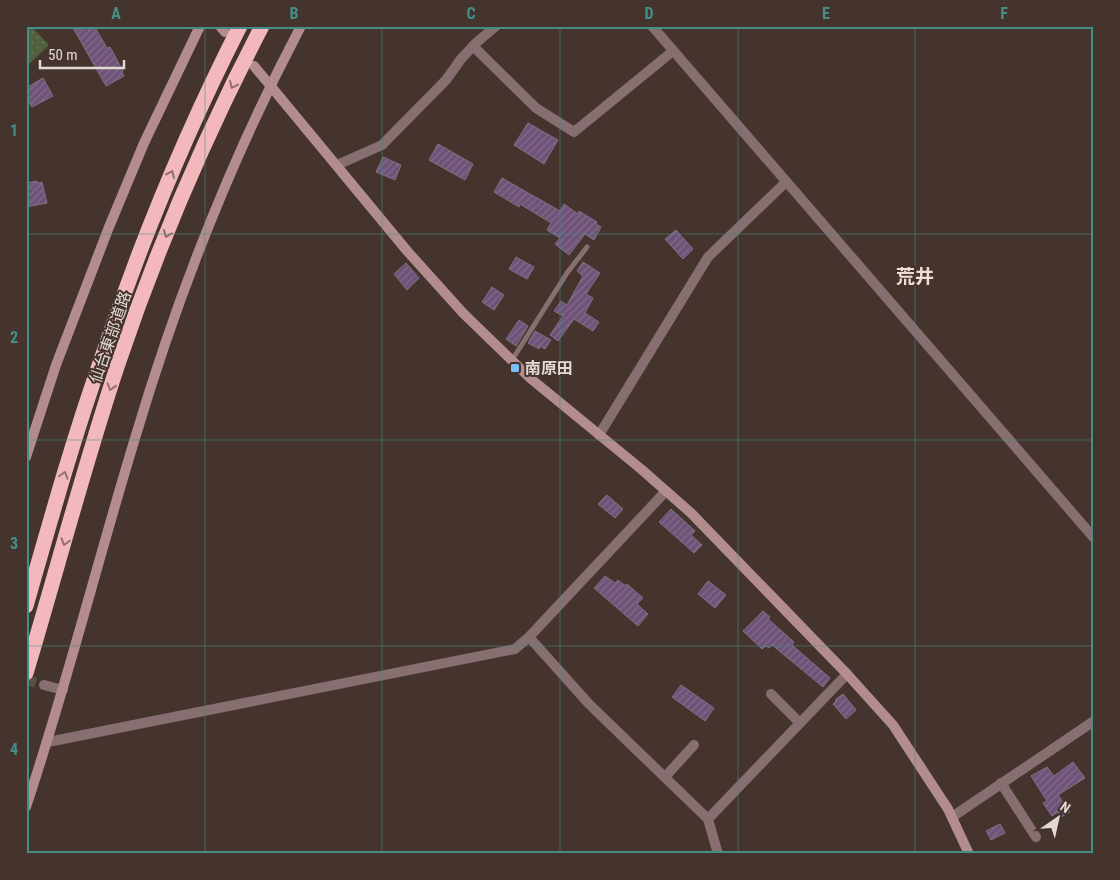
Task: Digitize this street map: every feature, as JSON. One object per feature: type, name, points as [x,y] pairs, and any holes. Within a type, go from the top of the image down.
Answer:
[{"type":"highway","name":"仙台東部道路","points":[[26,606],[72,448],[102,356],[139,253],[174,168],[240,26]]},
{"type":"highway","name":"仙台東部道路","points":[[26,673],[122,354],[156,261],[188,184],[262,26]]},
{"type":"street","points":[[26,457],[56,365],[109,227],[144,143],[200,26]]},
{"type":"street","points":[[26,807],[48,742],[136,434],[192,266],[231,170],[270,85],[300,26]]},
{"type":"street","points":[[337,165],[382,145],[446,80],[473,46],[496,26]]},
{"type":"street","points":[[652,26],[1094,538]]},
{"type":"street","points":[[473,46],[536,108],[574,132],[673,51]]},
{"type":"street","points":[[254,66],[434,282],[512,361],[666,491],[728,551],[847,674],[893,725],[952,817],[969,854]]},
{"type":"street","points":[[599,435],[708,257],[786,182]]},
{"type":"street","points":[[48,742],[515,649],[529,637],[666,491]]},
{"type":"street","points":[[529,637],[589,704],[708,819],[718,854]]},
{"type":"street","points":[[708,819],[847,674]]},
{"type":"street","points":[[44,685],[63,690]]},
{"type":"street","points":[[771,694],[800,723]]},
{"type":"street","points":[[952,817],[1094,721]]},
{"type":"street","points":[[666,777],[694,744]]},
{"type":"street","points":[[1001,784],[1036,837]]},
{"type":"lane","points":[[512,361],[567,273],[587,247]]},
{"type":"green space","points":[[26,26],[31,26],[49,45],[26,67]]},
{"type":"building","points":[[72,26],[94,26],[107,48],[110,47],[124,76],[106,86]]},
{"type":"building","points":[[43,78],[53,96],[32,107],[26,97],[26,88]]},
{"type":"building","points":[[528,123],[558,140],[544,164],[514,145]]},
{"type":"building","points":[[438,144],[473,164],[465,180],[429,160]]},
{"type":"building","points":[[383,157],[401,165],[395,180],[376,172]]},
{"type":"building","points":[[502,178],[560,211],[564,204],[578,214],[579,211],[597,222],[596,224],[601,227],[594,240],[585,234],[569,255],[555,244],[560,238],[547,230],[551,223],[520,204],[519,207],[494,192]]},
{"type":"building","points":[[37,181],[37,183],[42,182],[47,203],[26,207],[26,183]]},
{"type":"building","points":[[676,230],[693,249],[683,259],[665,239]]},
{"type":"building","points":[[516,257],[534,267],[527,279],[509,269]]},
{"type":"building","points":[[583,262],[600,273],[586,294],[593,298],[585,313],[599,322],[593,331],[574,319],[558,341],[550,335],[563,316],[554,311],[561,301],[567,305],[583,276],[577,271]]},
{"type":"building","points":[[406,263],[419,278],[407,290],[394,274]]},
{"type":"building","points":[[492,287],[504,295],[494,310],[482,302]]},
{"type":"building","points":[[519,320],[528,326],[516,346],[506,339]]},
{"type":"building","points":[[535,331],[551,340],[545,349],[540,346],[539,349],[528,343]]},
{"type":"building","points":[[607,495],[623,509],[615,518],[598,504]]},
{"type":"building","points":[[671,509],[695,531],[691,535],[702,545],[694,553],[659,522]]},
{"type":"building","points":[[605,576],[615,583],[618,580],[626,586],[627,584],[643,598],[637,604],[648,614],[638,626],[594,588]]},
{"type":"building","points":[[708,581],[726,595],[715,608],[698,594]]},
{"type":"building","points":[[763,611],[770,617],[768,619],[794,642],[792,645],[830,678],[823,687],[772,645],[769,648],[766,646],[762,649],[743,631]]},
{"type":"building","points":[[681,685],[714,708],[705,721],[672,697]]},
{"type":"building","points":[[843,694],[856,710],[846,719],[833,704]]},
{"type":"building","points":[[1073,762],[1085,778],[1058,795],[1070,812],[1061,817],[1058,812],[1052,816],[1043,803],[1047,801],[1031,776],[1047,767],[1054,776]]},
{"type":"building","points":[[1000,824],[1005,833],[991,840],[986,831]]},
{"type":"tunnel","points":[[26,680],[44,685]]},
{"type":"place","name":"南原田","points":[[515,368]]},
{"type":"district","name":"荒井","points":[[915,276]]}]
